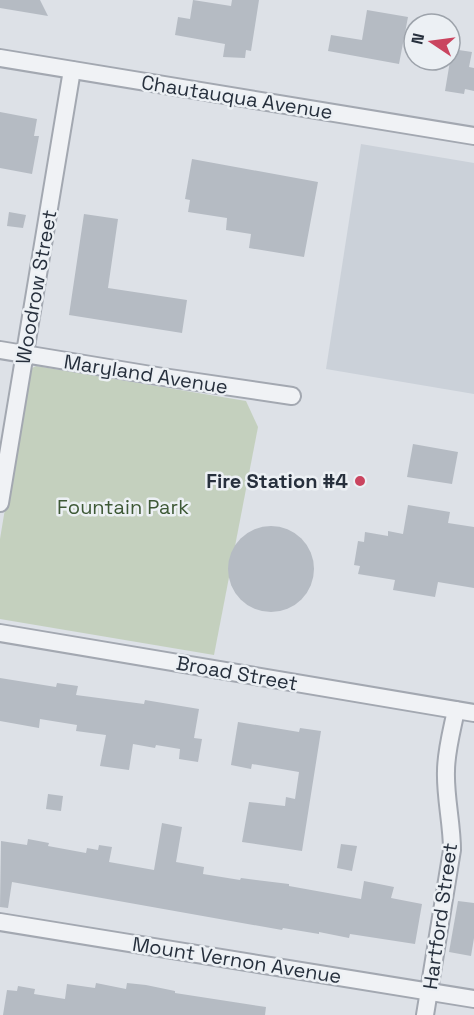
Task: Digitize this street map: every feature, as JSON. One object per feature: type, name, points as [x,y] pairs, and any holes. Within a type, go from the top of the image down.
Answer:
[{"type":"street","name":"Chautauqua Avenue","points":[[0,58],[474,136]]},
{"type":"street","name":"Woodrow Street","points":[[0,503],[72,70]]},
{"type":"street","name":"Maryland Avenue","points":[[0,350],[292,396]]},
{"type":"street","name":"Broad Street","points":[[0,633],[474,714]]},
{"type":"street","name":"Hartford Street","points":[[425,1015],[452,850],[446,769],[456,710]]},
{"type":"street","name":"Mount Vernon Avenue","points":[[0,922],[474,999]]},
{"type":"shaded area","points":[[361,144],[474,163],[474,394],[326,369]]},
{"type":"green space","name":"Fountain Park","points":[[36,366],[246,401],[258,427],[214,655],[0,619],[0,539],[27,376]]},
{"type":"building","points":[[0,0],[40,0],[48,16],[0,8]]},
{"type":"building","points":[[193,0],[231,6],[232,0],[259,0],[251,51],[246,50],[245,58],[223,57],[225,44],[175,35],[178,17],[190,19]]},
{"type":"building","points":[[367,10],[402,16],[402,48],[399,64],[328,51],[331,35],[362,40]]},
{"type":"building","points":[[462,50],[472,52],[469,67],[474,68],[474,91],[465,89],[464,94],[445,91],[448,72],[462,72]]},
{"type":"building","points":[[0,112],[37,119],[34,136],[39,136],[32,174],[0,168]]},
{"type":"building","points":[[192,159],[318,182],[304,257],[249,248],[251,234],[226,230],[227,218],[188,212],[190,200],[185,199]]},
{"type":"building","points":[[9,212],[26,215],[23,228],[7,226]]},
{"type":"building","points":[[84,214],[118,219],[108,288],[187,300],[182,333],[69,315]]},
{"type":"building","points":[[413,444],[458,452],[452,484],[407,477]]},
{"type":"building","points":[[408,505],[450,512],[448,523],[474,527],[474,588],[438,582],[435,597],[393,590],[395,580],[358,574],[360,566],[354,565],[358,541],[364,542],[365,532],[388,536],[388,531],[403,534]]},
{"type":"building","points":[[271,526],[287,530],[301,539],[310,553],[314,569],[310,585],[301,599],[287,608],[271,612],[255,608],[241,599],[232,585],[228,569],[232,553],[241,539],[255,530]]},
{"type":"building","points":[[0,678],[56,687],[57,683],[78,686],[76,695],[144,704],[145,700],[199,709],[194,738],[202,739],[198,762],[179,759],[180,749],[133,744],[129,770],[100,766],[106,735],[76,731],[77,725],[40,719],[39,728],[0,721]]},
{"type":"building","points":[[238,722],[299,732],[300,728],[321,731],[302,851],[242,842],[249,802],[285,806],[286,797],[295,799],[299,772],[252,764],[251,769],[231,765]]},
{"type":"building","points":[[48,794],[63,796],[61,811],[46,809]]},
{"type":"building","points":[[162,823],[182,827],[176,862],[204,867],[203,874],[289,884],[289,886],[361,899],[364,881],[394,887],[391,898],[422,904],[415,944],[350,934],[349,938],[319,932],[319,934],[283,928],[282,930],[12,882],[8,908],[0,907],[1,841],[27,845],[28,839],[49,843],[48,846],[86,853],[87,848],[98,850],[99,845],[112,847],[109,862],[154,870]]},
{"type":"building","points":[[341,844],[357,846],[352,871],[337,868]]},
{"type":"building","points":[[458,901],[474,903],[474,938],[471,956],[449,952]]},
{"type":"building","points":[[96,983],[126,989],[127,983],[146,985],[175,991],[175,993],[266,1007],[265,1015],[3,1015],[7,990],[17,991],[18,986],[35,989],[34,994],[65,999],[67,984],[95,988]]},
{"type":"place","name":"Fire Station #4","points":[[360,481]]}]
